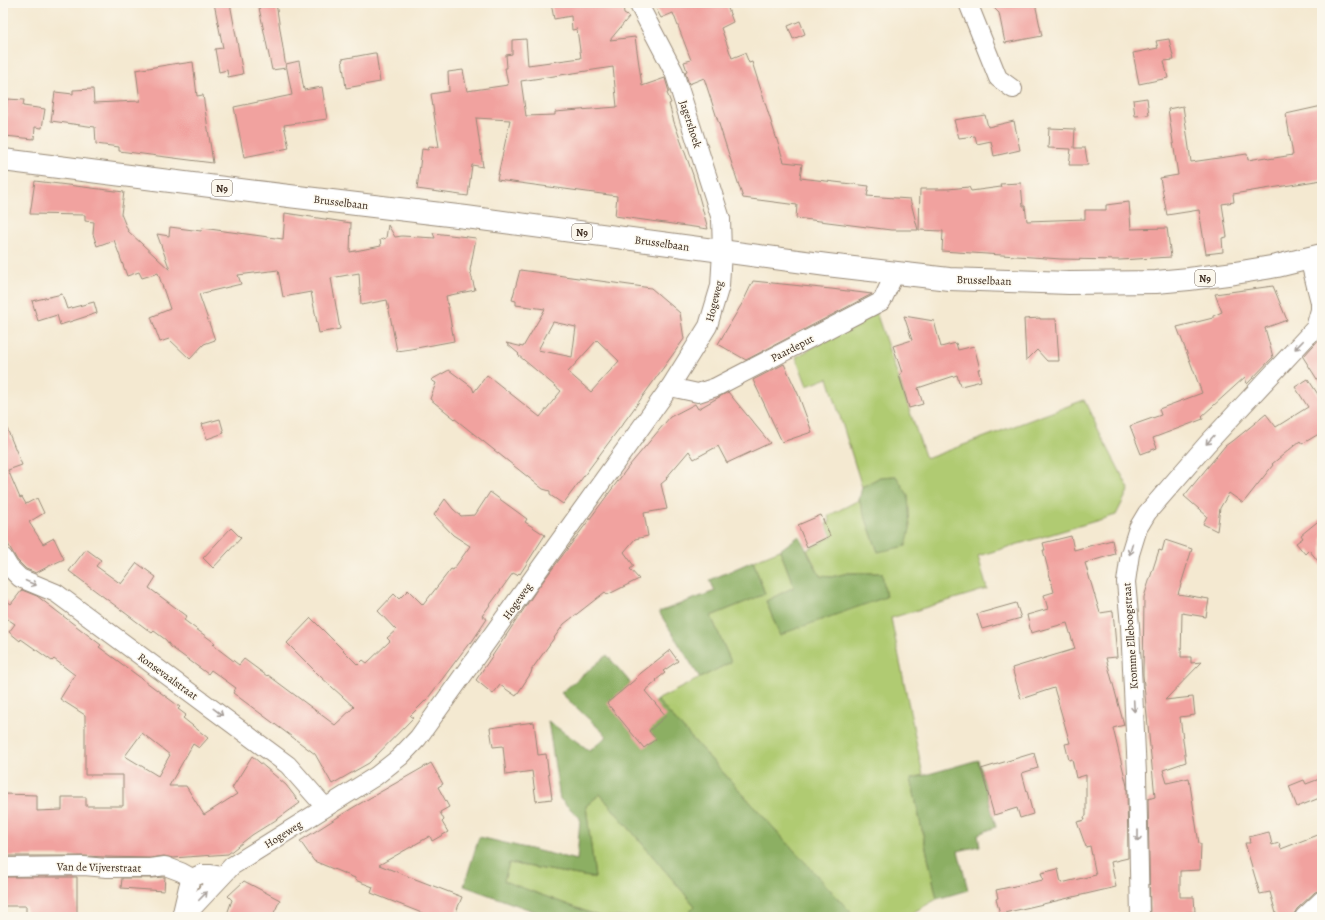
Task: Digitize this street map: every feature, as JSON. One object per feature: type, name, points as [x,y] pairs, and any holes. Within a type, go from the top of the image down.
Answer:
[{"type":"main road","name":"Brusselbaan","points":[[3,160],[474,218],[949,279],[1130,283],[1215,276],[1316,257]]},
{"type":"street","name":"Jagershoek","points":[[638,3],[674,72],[721,219],[722,251]]},
{"type":"street","points":[[968,3],[998,78],[1013,89]]},
{"type":"street","name":"Hogeweg","points":[[184,917],[232,866],[376,776],[400,757],[418,738],[670,387],[708,326],[720,286],[722,251]]},
{"type":"street","name":"Kromme Elleboogstraat","points":[[1140,917],[1137,774],[1130,626],[1126,582],[1130,554],[1138,528],[1147,513],[1207,444],[1315,328],[1320,310],[1320,293],[1316,257]]},
{"type":"street","name":"Paardeput","points":[[670,387],[698,393],[723,383],[882,301],[895,273]]},
{"type":"street","name":"Ronsevaalstraat","points":[[3,557],[9,567],[20,578],[56,594],[288,765],[325,807]]},
{"type":"street","name":"Van de Vijverstraat","points":[[3,867],[84,866],[107,868],[144,868],[166,866],[192,878]]},
{"type":"street","points":[[181,917],[192,878],[201,874],[222,876]]},
{"type":"street","points":[[1304,917],[1322,900]]},
{"type":"green space","points":[[876,312],[926,459],[1084,400],[1129,489],[1116,515],[978,556],[987,589],[891,618],[923,775],[911,779],[937,899],[905,917],[855,917],[657,700],[731,662],[711,616],[765,594],[753,561],[780,550],[794,587],[766,601],[780,636],[882,573],[848,573],[831,577],[820,576],[807,550],[832,536],[826,524],[830,522],[828,516],[859,500],[878,552],[910,529],[908,496],[896,476],[880,477],[862,487],[828,378],[807,386],[796,357]]},
{"type":"green space","points":[[896,476],[908,495],[910,529],[906,546],[878,552],[859,500],[862,487],[880,477]]},
{"type":"green space","points":[[799,536],[820,576],[831,577],[848,573],[882,573],[886,597],[787,632],[780,636],[766,601],[794,587],[780,550]]},
{"type":"green space","points":[[753,561],[765,594],[711,616],[731,662],[700,678],[659,612],[715,591],[710,580]]},
{"type":"green space","points":[[607,655],[650,706],[657,700],[855,917],[684,917],[695,906],[600,794],[586,806],[595,878],[509,863],[504,881],[601,917],[550,917],[464,886],[479,837],[577,860],[580,818],[560,799],[548,721],[590,751],[607,736],[561,693]]},
{"type":"green space","points":[[978,760],[996,827],[978,834],[980,846],[958,851],[968,890],[937,899],[911,779]]},
{"type":"green space","points":[[600,794],[695,906],[684,917],[601,917],[503,881],[509,863],[595,878],[586,806]]},
{"type":"building","points":[[214,3],[230,3],[243,74],[228,77],[227,70],[219,72],[215,49],[223,48]]},
{"type":"building","points":[[258,3],[276,3],[286,68],[272,70]]},
{"type":"building","points":[[551,3],[623,3],[624,14],[629,17],[610,40],[635,37],[642,86],[665,78],[669,92],[667,93],[671,103],[669,104],[674,122],[693,175],[708,229],[615,216],[617,196],[497,180],[510,120],[476,118],[483,167],[472,165],[468,196],[417,189],[422,149],[428,150],[429,146],[439,147],[431,94],[449,91],[448,72],[463,70],[467,91],[508,85],[505,68],[507,68],[506,55],[512,54],[512,40],[526,39],[528,65],[581,58],[577,29],[572,30],[571,16],[554,19]],"holes":[[[613,67],[617,107],[555,112],[555,115],[526,116],[521,81]]]},
{"type":"building","points":[[653,3],[726,3],[733,22],[721,28],[732,58],[745,53],[749,63],[752,62],[784,162],[802,164],[800,178],[869,186],[867,196],[910,199],[918,230],[891,230],[796,218],[797,205],[743,198],[704,78],[689,84],[685,72],[687,71],[684,62],[691,60],[673,13],[661,18]]},
{"type":"building","points":[[1004,3],[1035,3],[1042,36],[1005,43],[999,13],[992,6]]},
{"type":"building","points":[[800,21],[805,34],[793,39],[788,26]]},
{"type":"building","points":[[1169,39],[1174,60],[1164,61],[1168,78],[1139,84],[1133,53],[1158,48],[1156,41]]},
{"type":"building","points":[[376,53],[380,82],[346,88],[342,59]]},
{"type":"building","points":[[299,61],[304,90],[322,87],[327,119],[284,125],[289,148],[244,157],[234,107],[292,95],[286,64]]},
{"type":"building","points":[[193,62],[197,96],[203,95],[213,163],[119,151],[119,147],[96,144],[95,127],[51,121],[55,92],[73,94],[73,90],[93,89],[94,103],[140,101],[136,70]]},
{"type":"building","points":[[1147,98],[1149,115],[1135,116],[1133,100]]},
{"type":"building","points":[[7,99],[24,100],[23,106],[45,109],[42,128],[35,127],[34,139],[5,136]]},
{"type":"building","points":[[1183,106],[1191,162],[1247,154],[1248,160],[1266,157],[1268,159],[1293,155],[1286,114],[1322,106],[1322,180],[1233,194],[1234,202],[1222,204],[1227,237],[1222,238],[1223,252],[1206,254],[1199,210],[1167,215],[1160,178],[1178,175],[1168,109]]},
{"type":"building","points":[[985,115],[988,127],[1014,121],[1020,150],[994,156],[991,141],[977,144],[975,136],[959,138],[954,120]]},
{"type":"building","points":[[1049,128],[1075,129],[1074,148],[1085,148],[1088,165],[1069,165],[1071,149],[1048,148]]},
{"type":"building","points":[[35,181],[124,192],[121,214],[128,231],[170,270],[157,234],[169,236],[170,227],[201,231],[202,228],[283,239],[285,213],[351,223],[350,252],[381,246],[380,240],[386,238],[388,225],[395,237],[435,238],[433,233],[476,238],[470,270],[475,290],[446,296],[454,341],[397,351],[387,300],[361,305],[359,273],[331,278],[340,329],[319,333],[311,292],[283,297],[278,270],[238,275],[241,284],[199,294],[215,340],[204,344],[190,359],[169,339],[160,342],[151,317],[170,309],[158,273],[142,278],[139,272],[127,276],[114,240],[97,246],[93,234],[94,222],[85,221],[85,215],[30,214]]},
{"type":"building","points":[[1021,183],[1023,206],[1025,206],[1027,221],[1085,219],[1085,210],[1106,210],[1106,205],[1129,202],[1131,229],[1167,228],[1171,257],[1120,260],[1061,259],[942,251],[943,231],[919,230],[920,189],[969,187],[971,191],[1001,187],[1000,184]]},
{"type":"building","points":[[520,270],[651,288],[680,313],[684,339],[563,504],[550,495],[550,491],[543,489],[430,399],[436,383],[431,380],[449,370],[472,387],[474,392],[487,375],[540,417],[561,391],[506,343],[523,347],[545,309],[516,305],[516,301],[512,300]],"holes":[[[553,322],[576,327],[572,357],[538,350]],[[597,340],[619,361],[591,392],[568,372]]]},
{"type":"building","points":[[753,281],[872,294],[746,360],[718,344],[743,302]]},
{"type":"building","points":[[1273,286],[1287,320],[1265,328],[1273,357],[1247,384],[1245,377],[1202,416],[1203,419],[1153,438],[1157,448],[1141,454],[1130,426],[1161,415],[1159,409],[1202,393],[1177,327],[1213,318],[1213,316],[1222,312],[1215,294]]},
{"type":"building","points":[[62,294],[67,309],[94,302],[97,313],[60,325],[57,315],[38,321],[32,301]]},
{"type":"building","points":[[904,316],[934,321],[941,347],[956,343],[958,350],[974,346],[980,369],[978,369],[981,381],[961,386],[957,375],[918,388],[923,404],[909,408],[899,375],[902,373],[893,346],[912,340]]},
{"type":"building","points":[[1024,319],[1056,319],[1059,361],[1047,361],[1037,350],[1026,361]]},
{"type":"building","points":[[1322,336],[1322,387],[1303,357]]},
{"type":"building","points":[[784,364],[798,394],[812,432],[782,442],[753,380]]},
{"type":"building","points":[[1308,379],[1321,399],[1322,398],[1322,432],[1302,444],[1300,441],[1272,464],[1273,465],[1243,503],[1229,493],[1220,508],[1217,531],[1203,524],[1207,516],[1184,496],[1225,446],[1266,414],[1276,427],[1308,407],[1295,387]]},
{"type":"building","points":[[728,392],[770,443],[727,463],[718,446],[694,459],[689,451],[666,478],[667,479],[661,484],[667,509],[644,513],[648,536],[635,539],[624,552],[634,566],[630,569],[639,579],[607,595],[605,592],[564,624],[532,669],[516,696],[500,685],[493,694],[476,680],[538,588],[629,466],[670,417],[695,404],[698,409]]},
{"type":"building","points":[[3,419],[22,465],[8,470],[20,498],[22,497],[26,504],[37,498],[44,513],[29,522],[43,544],[54,538],[64,559],[36,573],[26,569],[17,560],[3,535]]},
{"type":"building","points":[[220,419],[224,433],[207,439],[202,424]]},
{"type":"building","points":[[490,492],[527,519],[525,522],[545,535],[520,574],[519,573],[517,575],[513,573],[482,616],[487,619],[471,643],[470,642],[428,698],[410,716],[413,718],[369,763],[332,784],[315,754],[233,693],[236,688],[211,670],[208,674],[171,647],[166,640],[154,631],[152,633],[69,571],[86,549],[101,560],[96,566],[121,584],[137,563],[156,577],[149,588],[187,616],[184,620],[215,643],[213,645],[239,665],[244,659],[335,725],[354,707],[287,643],[311,618],[358,665],[363,660],[367,663],[390,641],[387,638],[396,630],[378,611],[394,594],[399,599],[408,590],[423,605],[451,569],[453,570],[470,546],[453,535],[434,515],[445,499],[461,516],[475,515]]},
{"type":"building","points":[[821,515],[830,536],[807,547],[798,525]]},
{"type":"building","points":[[1322,518],[1322,566],[1309,550],[1305,554],[1296,543],[1303,538],[1301,535]]},
{"type":"building","points":[[231,528],[241,538],[213,568],[203,558]]},
{"type":"building","points":[[1071,536],[1074,550],[1112,540],[1115,554],[1085,563],[1100,613],[1113,611],[1117,657],[1106,658],[1124,725],[1113,728],[1127,786],[1128,858],[1111,862],[1116,887],[1000,914],[996,899],[998,898],[996,890],[1043,880],[1041,873],[1058,869],[1061,883],[1096,875],[1090,846],[1086,847],[1077,822],[1085,820],[1084,817],[1086,816],[1086,775],[1076,778],[1072,759],[1069,760],[1065,744],[1070,743],[1054,688],[1021,699],[1012,668],[1075,649],[1067,623],[1031,633],[1027,615],[1048,609],[1044,595],[1054,592],[1043,550],[1045,550],[1043,543]]},
{"type":"building","points":[[1165,540],[1192,549],[1178,594],[1209,599],[1206,617],[1182,613],[1181,657],[1191,657],[1191,663],[1202,662],[1165,700],[1193,697],[1195,715],[1180,717],[1186,762],[1163,770],[1167,783],[1189,778],[1199,844],[1201,844],[1200,870],[1180,871],[1180,897],[1194,897],[1195,912],[1175,913],[1175,917],[1150,917],[1148,799],[1155,797],[1143,675],[1144,597],[1159,550],[1162,551]]},
{"type":"building","points":[[22,590],[37,596],[101,645],[99,647],[180,707],[178,709],[186,715],[183,718],[208,738],[199,748],[193,744],[169,786],[186,786],[204,815],[237,794],[232,788],[252,756],[286,785],[300,803],[252,835],[228,854],[173,858],[164,856],[150,858],[3,856],[3,794],[37,795],[37,811],[62,810],[62,797],[86,797],[86,806],[123,806],[123,775],[85,775],[85,715],[60,699],[75,675],[54,659],[52,661],[21,639],[20,641],[9,632],[15,624],[3,616],[3,598],[11,604]],"holes":[[[142,733],[170,755],[158,776],[125,756]]]},
{"type":"building","points":[[1016,603],[1021,618],[982,629],[977,614]]},
{"type":"building","points":[[670,650],[678,661],[663,671],[665,673],[645,691],[666,716],[649,731],[656,739],[644,748],[607,703],[637,678],[636,677]]},
{"type":"building","points":[[534,722],[538,755],[546,754],[552,799],[536,801],[532,771],[506,775],[503,746],[493,747],[490,728]]},
{"type":"building","points":[[1034,753],[1038,768],[1022,773],[1033,814],[1020,818],[1017,808],[994,815],[981,769]]},
{"type":"building","points":[[431,763],[443,784],[438,787],[449,807],[440,812],[444,820],[442,822],[448,832],[432,841],[430,836],[379,865],[462,897],[454,917],[432,917],[371,893],[373,887],[314,861],[300,841],[354,807]]},
{"type":"building","points":[[1322,778],[1322,797],[1297,807],[1289,786],[1304,780],[1306,784]]},
{"type":"building","points":[[1269,832],[1272,845],[1279,843],[1281,849],[1322,833],[1322,890],[1315,892],[1297,909],[1294,917],[1277,917],[1270,892],[1260,894],[1245,843],[1250,843],[1249,837]]},
{"type":"building","points":[[3,877],[77,877],[77,914],[75,914],[75,916],[26,917],[26,906],[4,906]]},
{"type":"building","points":[[165,877],[164,891],[121,888],[122,878]]},
{"type":"building","points":[[244,881],[280,900],[272,917],[226,917],[232,900],[228,896]]}]
